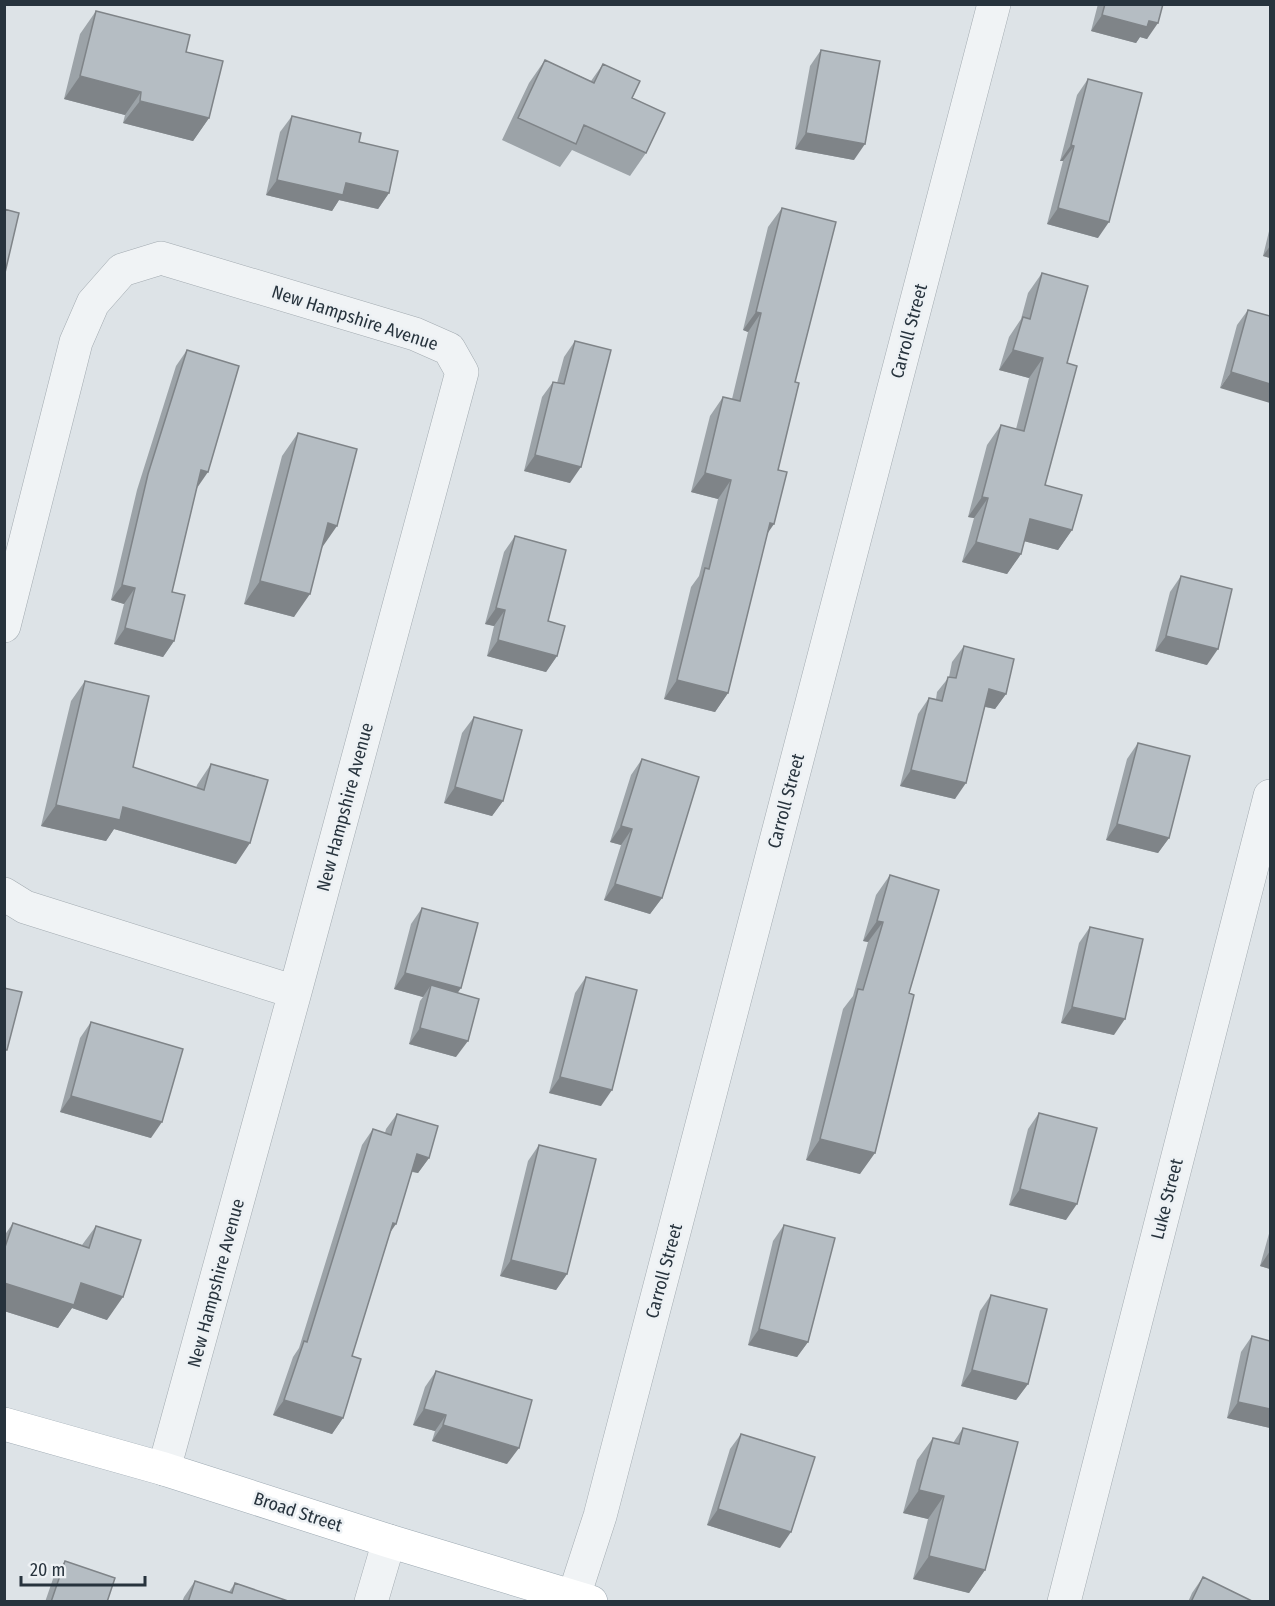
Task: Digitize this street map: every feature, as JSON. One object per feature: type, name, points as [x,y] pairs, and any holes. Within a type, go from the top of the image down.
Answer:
[{"type":"main road","name":"Broad Street","points":[[4,1424],[164,1469],[389,1541],[582,1599]]},
{"type":"street","name":"Carroll Street","points":[[582,1599],[600,1516],[994,4]]},
{"type":"street","name":"New Hampshire Avenue","points":[[4,626],[76,342],[93,303],[122,270],[161,258],[415,334],[449,349],[462,372],[296,992],[164,1469]]},
{"type":"street","name":"Luke Street","points":[[1064,1602],[1270,796]]},
{"type":"street","points":[[4,894],[25,907],[296,992]]},
{"type":"street","points":[[371,1602],[389,1541]]},
{"type":"building","points":[[1105,4],[1163,4],[1158,23],[1149,21],[1147,27],[1102,15]]},
{"type":"building","points":[[96,11],[190,35],[186,52],[223,61],[209,118],[140,101],[141,92],[80,76]]},
{"type":"building","points":[[821,50],[880,61],[865,144],[806,133]]},
{"type":"building","points":[[545,60],[594,83],[603,64],[640,81],[632,98],[665,113],[646,153],[584,125],[576,144],[518,118]]},
{"type":"building","points":[[1088,79],[1142,93],[1109,222],[1058,208]]},
{"type":"building","points":[[292,116],[361,133],[359,142],[398,151],[389,193],[346,183],[343,195],[277,180]]},
{"type":"building","points":[[782,208],[836,222],[795,382],[799,383],[778,470],[787,472],[774,524],[770,523],[728,693],[677,680],[705,568],[709,569],[731,480],[705,473],[723,397],[740,401],[761,313],[756,312]]},
{"type":"building","points":[[4,209],[19,213],[4,277]]},
{"type":"building","points":[[1042,273],[1088,286],[1067,363],[1077,366],[1045,485],[1082,495],[1072,530],[1030,519],[1021,554],[976,542],[988,498],[982,497],[1001,425],[1024,431],[1043,358],[1013,350],[1023,317],[1030,319]]},
{"type":"building","points":[[1248,310],[1270,316],[1270,384],[1231,372]]},
{"type":"building","points":[[575,341],[611,350],[581,467],[535,455],[553,382],[564,384]]},
{"type":"building","points":[[187,350],[239,366],[208,472],[201,470],[172,592],[185,595],[174,641],[125,628],[135,588],[122,585],[148,474]]},
{"type":"building","points":[[298,433],[357,449],[337,526],[328,523],[310,594],[260,581]]},
{"type":"building","points":[[515,536],[566,550],[548,621],[565,626],[557,656],[498,640],[505,610],[496,608]]},
{"type":"building","points":[[1181,576],[1232,589],[1218,649],[1166,636]]},
{"type":"building","points":[[964,646],[1014,659],[1006,694],[989,689],[966,783],[911,770],[929,698],[942,701],[948,677],[956,678]]},
{"type":"building","points":[[85,681],[149,696],[133,767],[204,790],[211,764],[268,780],[250,843],[123,807],[120,820],[56,805]]},
{"type":"building","points":[[474,717],[522,730],[503,801],[455,787]]},
{"type":"building","points":[[1138,743],[1190,756],[1169,838],[1117,824]]},
{"type":"building","points":[[642,759],[699,777],[662,898],[615,884],[632,829],[621,826]]},
{"type":"building","points":[[890,875],[939,890],[909,993],[914,995],[875,1153],[820,1139],[858,989],[863,990],[883,922],[877,921]]},
{"type":"building","points":[[422,908],[478,923],[461,988],[405,973]]},
{"type":"building","points":[[1090,927],[1143,939],[1125,1019],[1072,1007]]},
{"type":"building","points":[[586,977],[637,990],[612,1090],[560,1077]]},
{"type":"building","points":[[431,985],[479,999],[468,1041],[420,1028]]},
{"type":"building","points":[[4,988],[22,992],[7,1050],[4,1050]]},
{"type":"building","points":[[91,1022],[183,1049],[162,1122],[71,1096]]},
{"type":"building","points":[[1039,1113],[1097,1128],[1077,1204],[1020,1189]]},
{"type":"building","points":[[397,1114],[438,1126],[429,1158],[417,1154],[396,1224],[393,1223],[352,1356],[361,1359],[343,1418],[284,1400],[304,1341],[307,1342],[373,1129],[391,1135]]},
{"type":"building","points":[[539,1145],[596,1159],[567,1274],[511,1260]]},
{"type":"building","points":[[13,1223],[89,1248],[96,1226],[141,1240],[123,1297],[81,1283],[74,1305],[4,1283],[4,1250]]},
{"type":"building","points":[[784,1225],[835,1238],[808,1342],[759,1329]]},
{"type":"building","points":[[991,1295],[1047,1309],[1028,1384],[972,1370]]},
{"type":"building","points":[[1252,1336],[1270,1341],[1270,1409],[1238,1402]]},
{"type":"building","points":[[436,1371],[532,1400],[519,1448],[443,1425],[446,1415],[424,1409]]},
{"type":"building","points":[[963,1428],[1018,1442],[985,1570],[929,1556],[944,1496],[919,1490],[933,1438],[959,1444]]},
{"type":"building","points":[[741,1434],[815,1457],[791,1532],[718,1509]]},
{"type":"building","points":[[65,1561],[115,1578],[107,1602],[51,1602]]},
{"type":"building","points":[[1203,1577],[1254,1602],[1191,1602]]},
{"type":"building","points":[[195,1581],[232,1593],[235,1583],[291,1602],[188,1602]]}]
